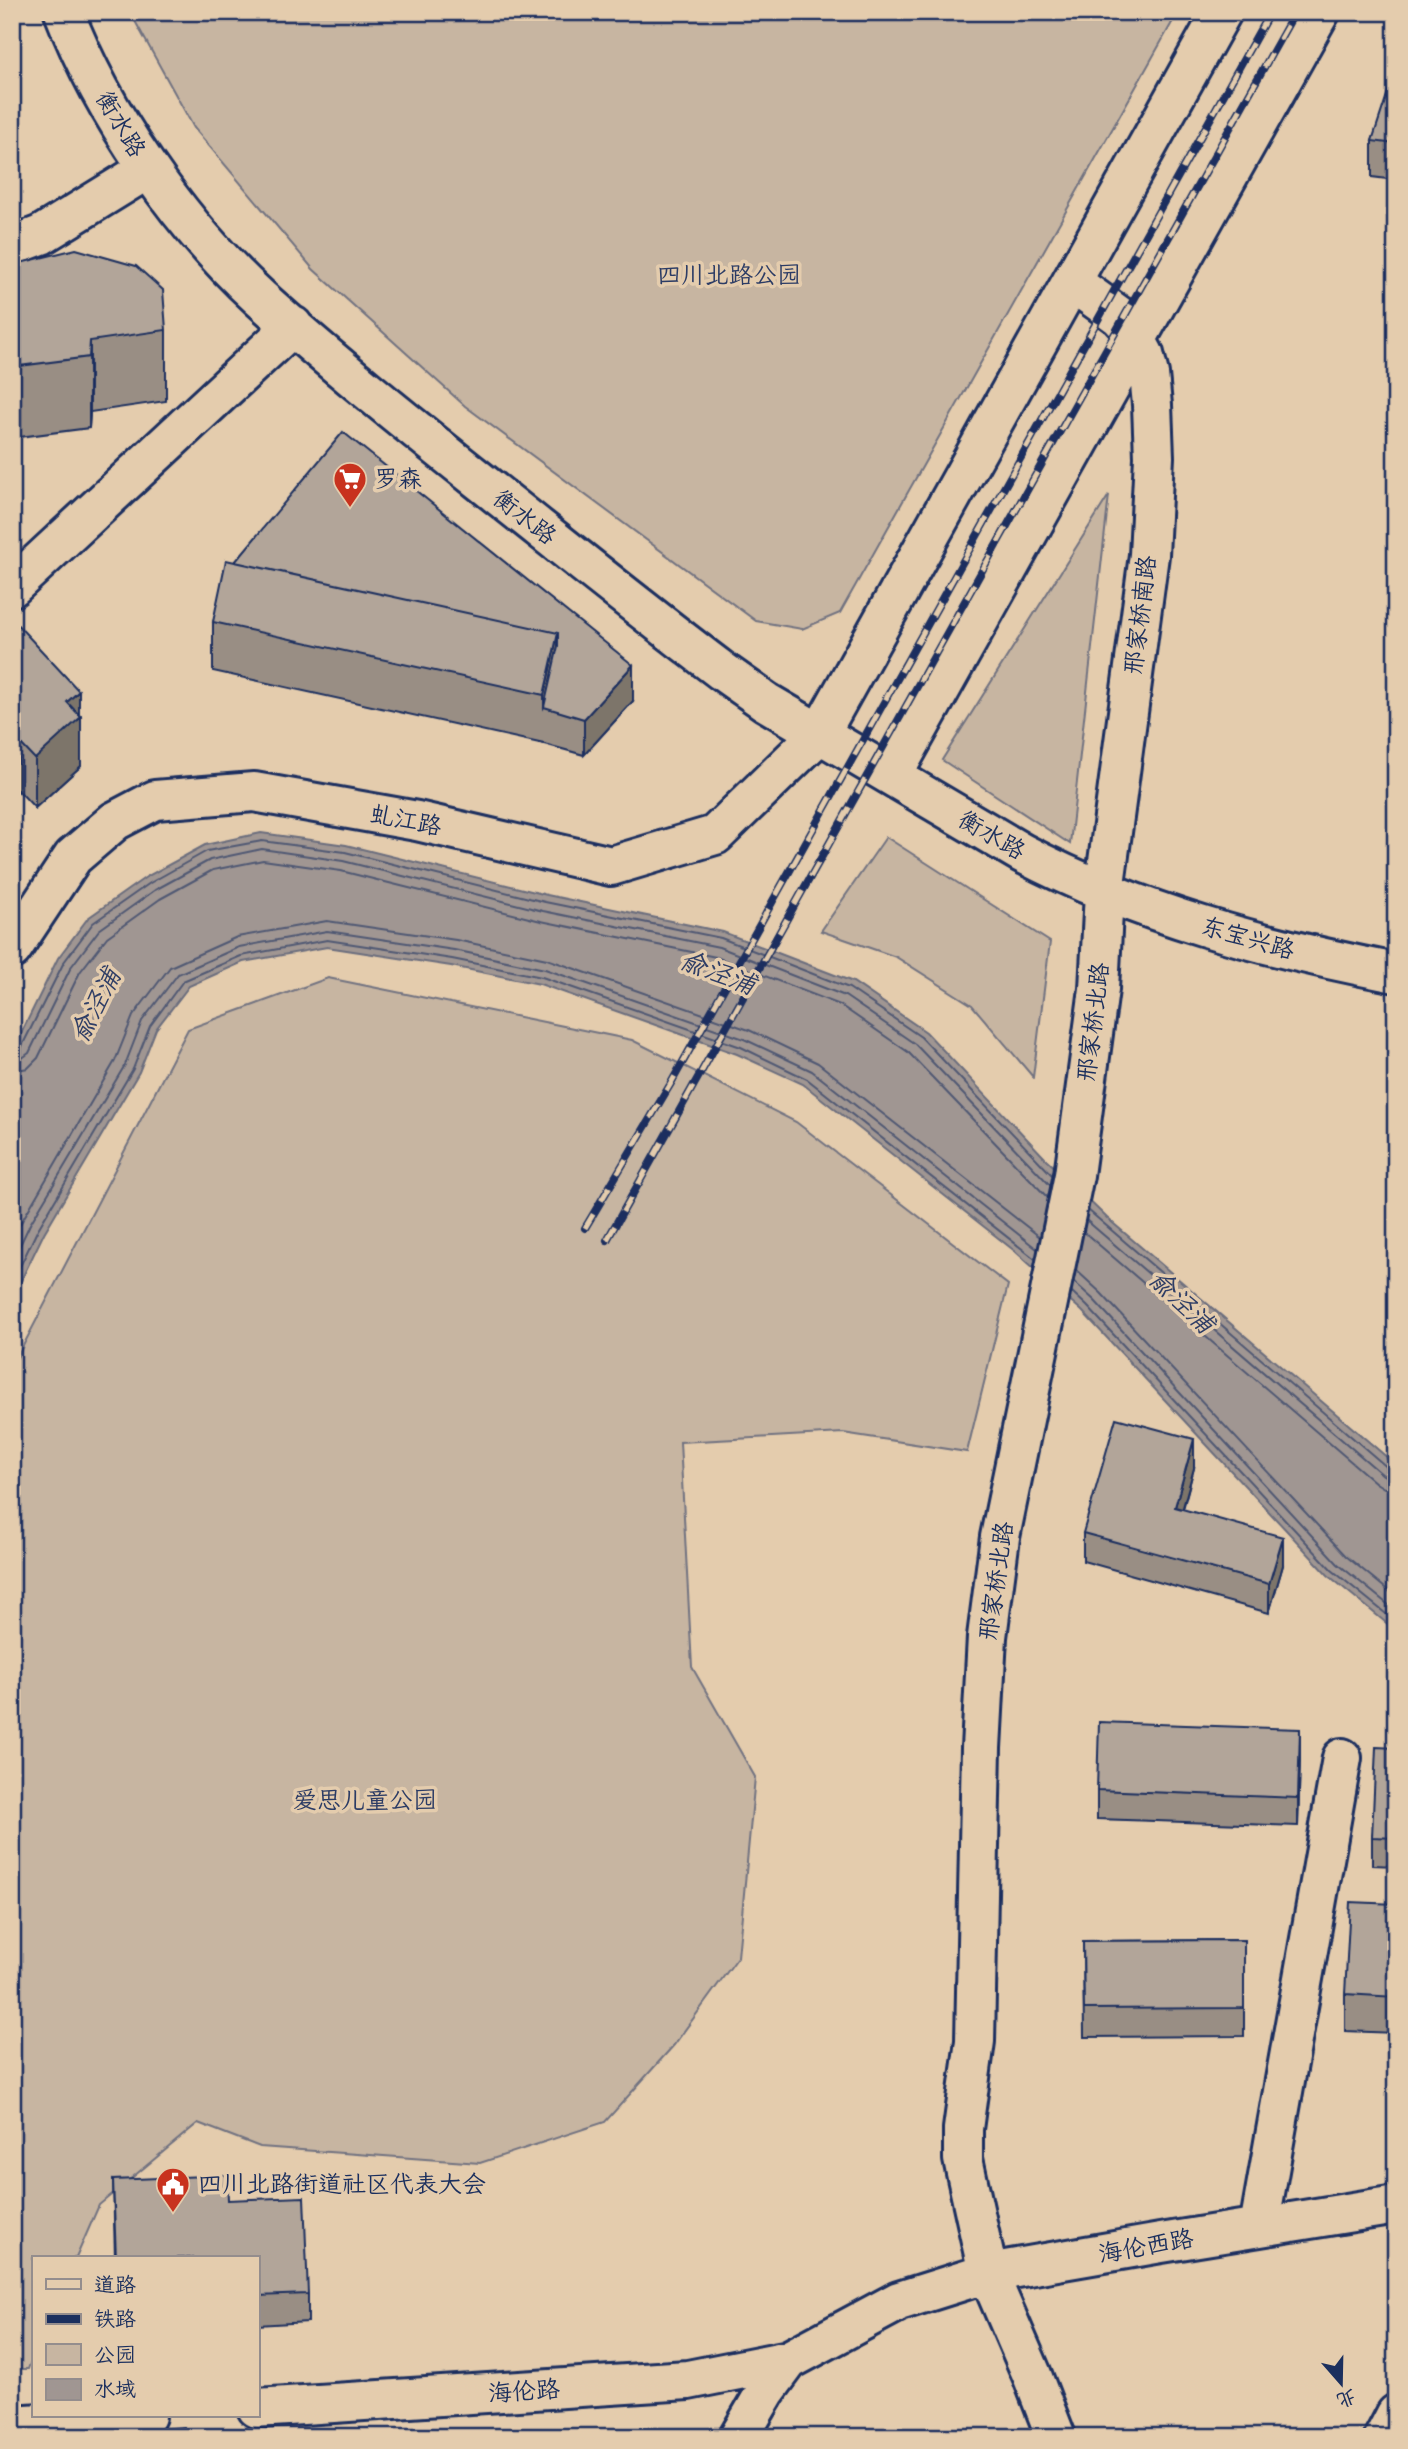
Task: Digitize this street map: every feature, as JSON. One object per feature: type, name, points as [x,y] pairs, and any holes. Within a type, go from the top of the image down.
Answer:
[{"type":"street","name":"衡水路","points":[[64,12],[103,95],[148,169],[195,229],[259,298],[437,447],[676,636],[765,702],[1022,853],[1064,876],[1104,892]]},
{"type":"street","points":[[1072,282],[1222,12]]},
{"type":"street","points":[[892,776],[1320,12]]},
{"type":"street","points":[[12,246],[40,235],[148,169]]},
{"type":"street","name":"邢家桥南路","points":[[1072,282],[1111,308],[1130,328],[1137,339],[1149,374],[1152,405],[1154,457],[1149,555],[1104,892]]},
{"type":"street","name":"虬江路","points":[[12,949],[72,857],[115,821],[155,800],[254,792],[417,821],[611,866],[715,835],[820,733],[1072,282]]},
{"type":"street","points":[[12,587],[27,558],[293,326]]},
{"type":"street","name":"东宝兴路","points":[[1104,892],[1245,939],[1396,973]]},
{"type":"street","name":"邢家桥北路","points":[[1056,2437],[988,2273],[963,2149],[965,2101],[972,2074],[975,2041],[981,1748],[987,1637],[1000,1537],[1074,1175],[1099,989],[1104,892]]},
{"type":"street","points":[[1259,2227],[1342,1758]]},
{"type":"street","name":"海伦西路","points":[[789,2360],[899,2301],[988,2273],[1396,2205]]},
{"type":"street","points":[[739,2437],[766,2390],[789,2360]]},
{"type":"street","name":"海伦路","points":[[259,2408],[688,2379],[789,2360]]},
{"type":"street","points":[[1384,2437],[1396,2414]]},
{"type":"street","points":[[12,2425],[116,2418]]},
{"type":"green space","name":"四川北路公园","points":[[130,12],[1178,12],[840,613],[802,629],[756,621],[465,406],[313,269],[194,128]]},
{"type":"green space","points":[[1109,495],[1070,844],[942,760]]},
{"type":"green space","points":[[886,837],[1050,942],[1033,1077],[972,1005],[896,957],[821,931]]},
{"type":"green space","name":"爱思儿童公园","points":[[328,978],[632,1040],[796,1122],[1008,1285],[967,1452],[843,1433],[680,1442],[692,1667],[755,1777],[738,1957],[674,2045],[605,2122],[480,2163],[260,2147],[198,2123],[99,2205],[77,2256],[32,2256],[32,2359],[28,2369],[12,2369],[12,1367],[188,1029]]},
{"type":"water","name":"俞泾浦","points":[[261,833],[346,845],[547,895],[723,932],[853,982],[926,1032],[1045,1158],[1107,1218],[1396,1465],[1396,1631],[1328,1575],[1082,1311],[1016,1252],[803,1084],[737,1054],[540,984],[451,966],[327,947],[243,962],[189,986],[156,1029],[139,1072],[44,1233],[12,1299],[12,1052],[58,958],[88,918],[146,877],[205,845]]},
{"type":"building","points":[[1390,86],[1396,87],[1396,144],[1372,141]]},
{"type":"building","points":[[76,249],[136,266],[163,290],[166,330],[90,341],[89,357],[19,366],[18,351],[12,353],[12,265]]},
{"type":"building","points":[[343,432],[633,665],[584,719],[544,707],[558,646],[558,633],[235,562]]},
{"type":"building","points":[[226,560],[558,633],[544,695],[213,622]]},
{"type":"building","points":[[14,621],[79,691],[67,702],[81,717],[35,759],[19,742],[12,748]]},
{"type":"building","points":[[1116,1418],[1194,1439],[1175,1507],[1283,1537],[1269,1584],[1083,1533]]},
{"type":"building","points":[[1099,1722],[1300,1729],[1298,1798],[1097,1790]]},
{"type":"building","points":[[1376,1747],[1396,1748],[1396,1838],[1372,1837]]},
{"type":"building","points":[[1350,1902],[1396,1904],[1396,1997],[1345,1994]]},
{"type":"building","points":[[1244,1940],[1244,2008],[1084,2009],[1083,1941]]},
{"type":"building","points":[[227,2175],[228,2200],[304,2197],[308,2294],[259,2296],[259,2256],[116,2256],[113,2180]]},
{"type":"building","points":[[184,2427],[185,2437],[61,2437]]},
{"type":"railway","points":[[585,1228],[670,1085],[1270,12]]},
{"type":"railway","points":[[607,1240],[1295,12]]},
{"type":"place","name":"罗森","points":[[350,509]]},
{"type":"place","name":"四川北路街道社区代表大会","points":[[173,2214]]}]
